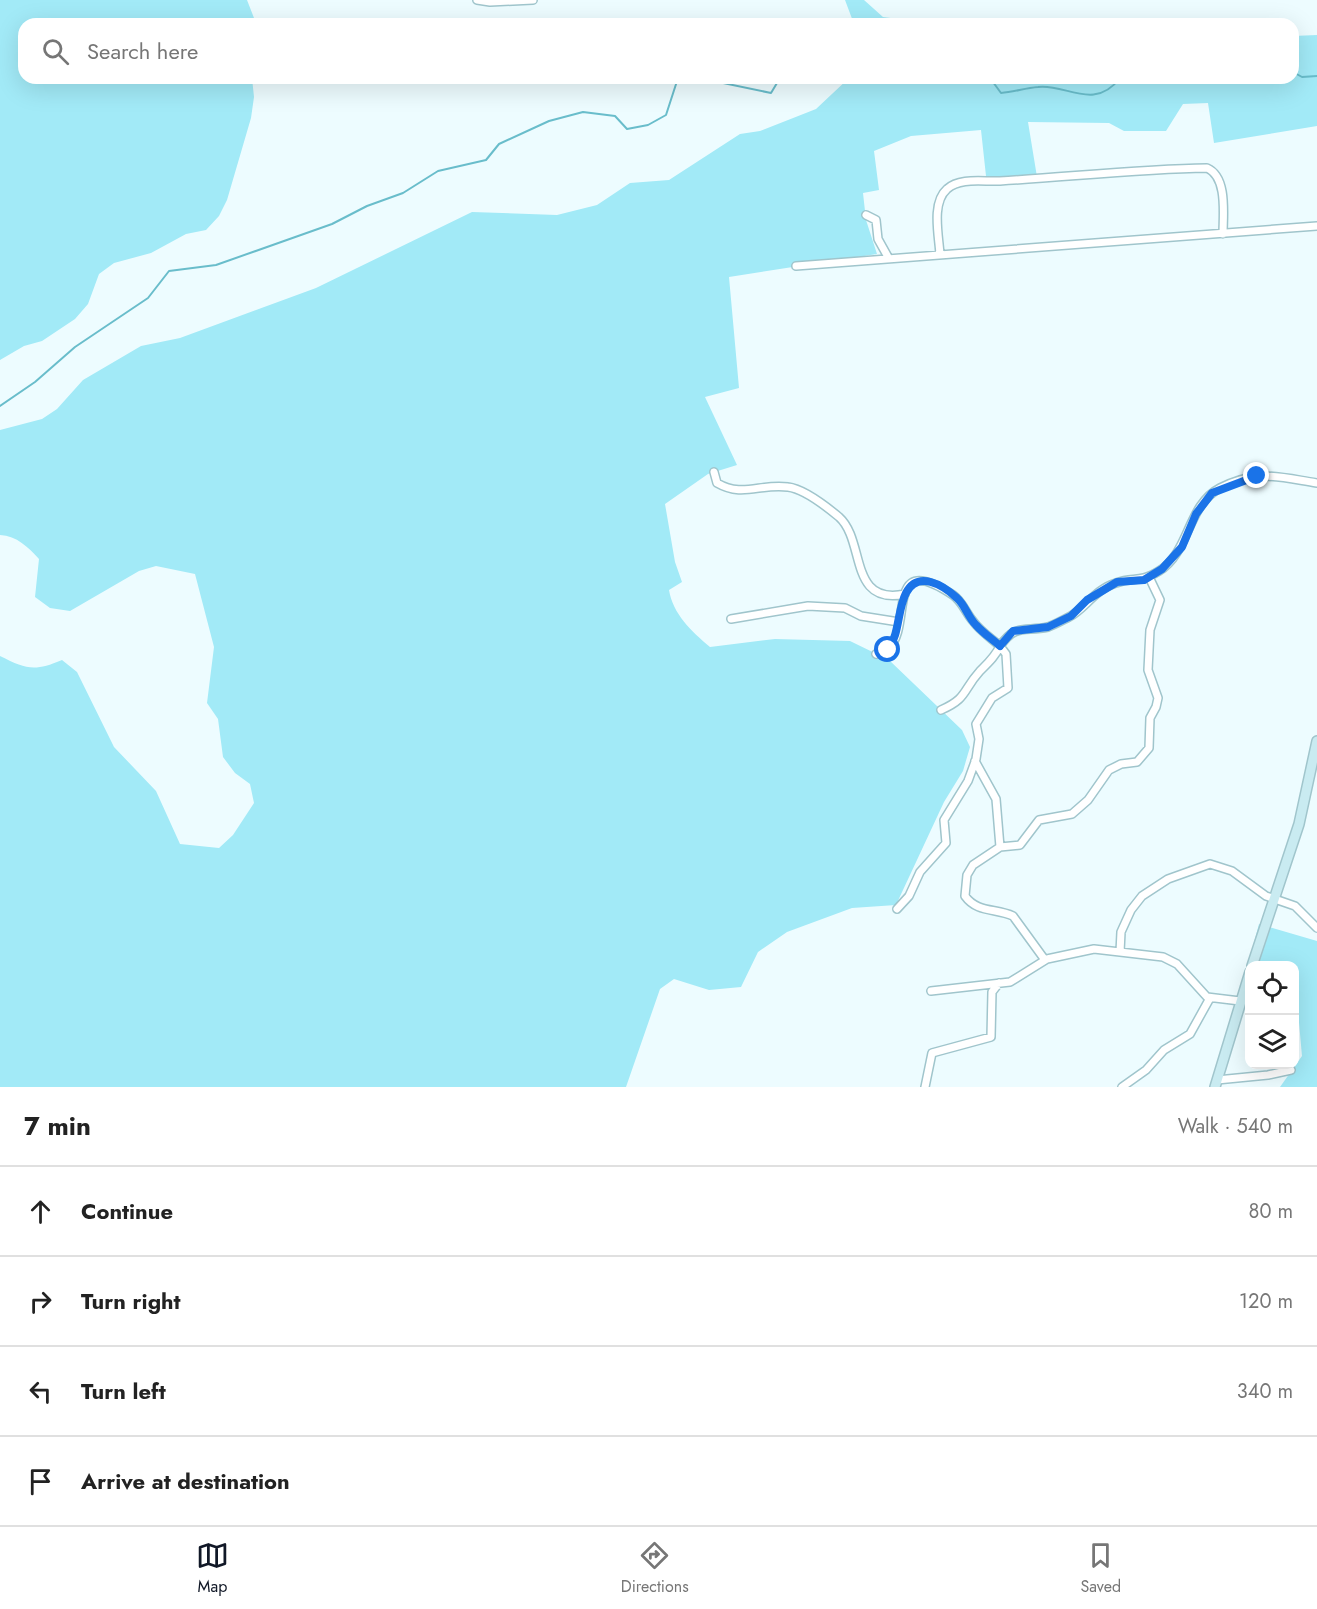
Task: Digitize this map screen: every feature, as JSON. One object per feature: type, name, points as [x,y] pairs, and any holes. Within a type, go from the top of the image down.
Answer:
[{"type":"main road","points":[[1254,961],[1299,824],[1314,768],[1317,741]]},
{"type":"main road","points":[[1216,1083],[1245,986]]},
{"type":"street","points":[[477,0],[490,2],[533,0]]},
{"type":"street","points":[[940,255],[938,208],[941,196],[949,187],[973,180],[1059,178],[1207,168],[1218,176],[1220,184],[1223,234]]},
{"type":"street","points":[[866,215],[876,220],[878,239],[888,257]]},
{"type":"street","points":[[796,266],[888,257],[1317,226]]},
{"type":"street","points":[[714,472],[717,483],[731,491],[755,487],[789,487],[827,508],[842,520],[849,532],[869,585],[876,592],[885,596],[905,594]]},
{"type":"street","points":[[941,710],[956,704],[966,695],[978,673],[990,662],[1013,631],[1048,627],[1071,616],[1087,600],[1117,582],[1144,580],[1149,577],[1175,556],[1196,514],[1212,493],[1257,476],[1272,474],[1317,483]]},
{"type":"street","points":[[1045,960],[1013,916],[982,909],[965,896],[967,875],[973,865],[1000,847],[1020,845],[1039,820],[1072,814],[1088,800],[1109,770],[1121,764],[1137,762],[1149,748],[1150,718],[1158,698],[1148,670],[1150,630],[1160,600],[1149,577]]},
{"type":"street","points":[[876,654],[888,650],[893,643],[905,594],[915,582],[923,579],[958,598],[974,623],[1006,654],[1008,688],[992,698],[976,724],[979,739],[975,762],[968,781],[944,820],[946,843],[920,872],[909,897],[897,909]]},
{"type":"street","points":[[731,619],[808,606],[845,608],[861,616],[899,621]]},
{"type":"street","points":[[975,762],[996,799],[1000,847]]},
{"type":"street","points":[[1120,952],[1121,932],[1131,910],[1142,896],[1168,879],[1210,864],[1232,871],[1274,899],[1295,906],[1317,928]]},
{"type":"street","points":[[932,991],[1010,982],[1045,960],[1094,950],[1163,957],[1177,964],[1210,998],[1240,1001]]},
{"type":"street","points":[[926,1087],[932,1053],[991,1037],[989,1020],[992,992],[999,983]]},
{"type":"street","points":[[1122,1087],[1146,1070],[1164,1050],[1190,1034],[1210,998]]},
{"type":"street","points":[[1216,1083],[1291,1070]]},
{"type":"shaded area","points":[[0,0],[247,0],[254,18],[18,18],[18,84],[253,84],[254,97],[251,118],[227,200],[219,216],[206,230],[186,234],[151,253],[114,263],[99,274],[88,304],[75,319],[42,341],[24,346],[0,360]]},
{"type":"shaded area","points":[[845,0],[864,0],[883,17],[891,18],[852,18]]},
{"type":"shaded area","points":[[1317,35],[1317,126],[1214,143],[1208,103],[1183,104],[1166,131],[1124,131],[1109,123],[1028,122],[1037,177],[986,176],[981,130],[911,136],[874,151],[879,190],[863,193],[866,220],[877,254],[729,277],[739,388],[705,397],[737,465],[708,474],[665,504],[675,562],[682,582],[669,590],[671,599],[684,622],[710,647],[775,639],[850,641],[889,660],[962,730],[970,747],[963,771],[944,802],[896,905],[852,908],[787,932],[758,952],[741,987],[709,990],[674,979],[660,989],[626,1087],[0,1087],[0,656],[30,667],[44,666],[62,660],[77,672],[114,747],[156,791],[180,844],[219,848],[233,835],[254,803],[250,784],[235,773],[223,757],[218,719],[207,703],[214,647],[195,574],[156,566],[139,571],[70,611],[50,608],[35,597],[39,559],[17,540],[0,535],[0,430],[42,419],[57,409],[83,380],[141,346],[180,338],[316,288],[472,212],[557,215],[597,205],[630,183],[669,180],[740,134],[760,131],[816,109],[843,84],[1299,84],[1299,36]]},
{"type":"shaded area","points":[[1259,924],[1317,941],[1317,1087],[1280,1087],[1293,1069],[1299,1069],[1299,1060],[1302,1056],[1299,1022],[1299,961],[1249,961]]},
{"type":"waterway","points":[[1299,75],[1317,76]]},
{"type":"waterway","points":[[0,406],[35,382],[75,347],[148,298],[169,271],[216,265],[332,224],[367,206],[403,193],[438,171],[486,160],[499,144],[549,121],[583,112],[615,116],[627,129],[648,125],[666,115],[676,84]]},
{"type":"waterway","points":[[728,84],[771,93],[776,84]]},
{"type":"waterway","points":[[994,84],[1001,93],[1048,87],[1090,95],[1100,93],[1114,84]]},
{"type":"route","points":[[888,650],[893,643],[902,601],[908,589],[915,582],[923,579],[932,582],[958,598],[974,623],[1000,646],[1013,631],[1031,627],[1048,627],[1071,616],[1087,600],[1103,589],[1117,582],[1144,580],[1162,569],[1182,547],[1196,514],[1212,493],[1257,476]]}]
